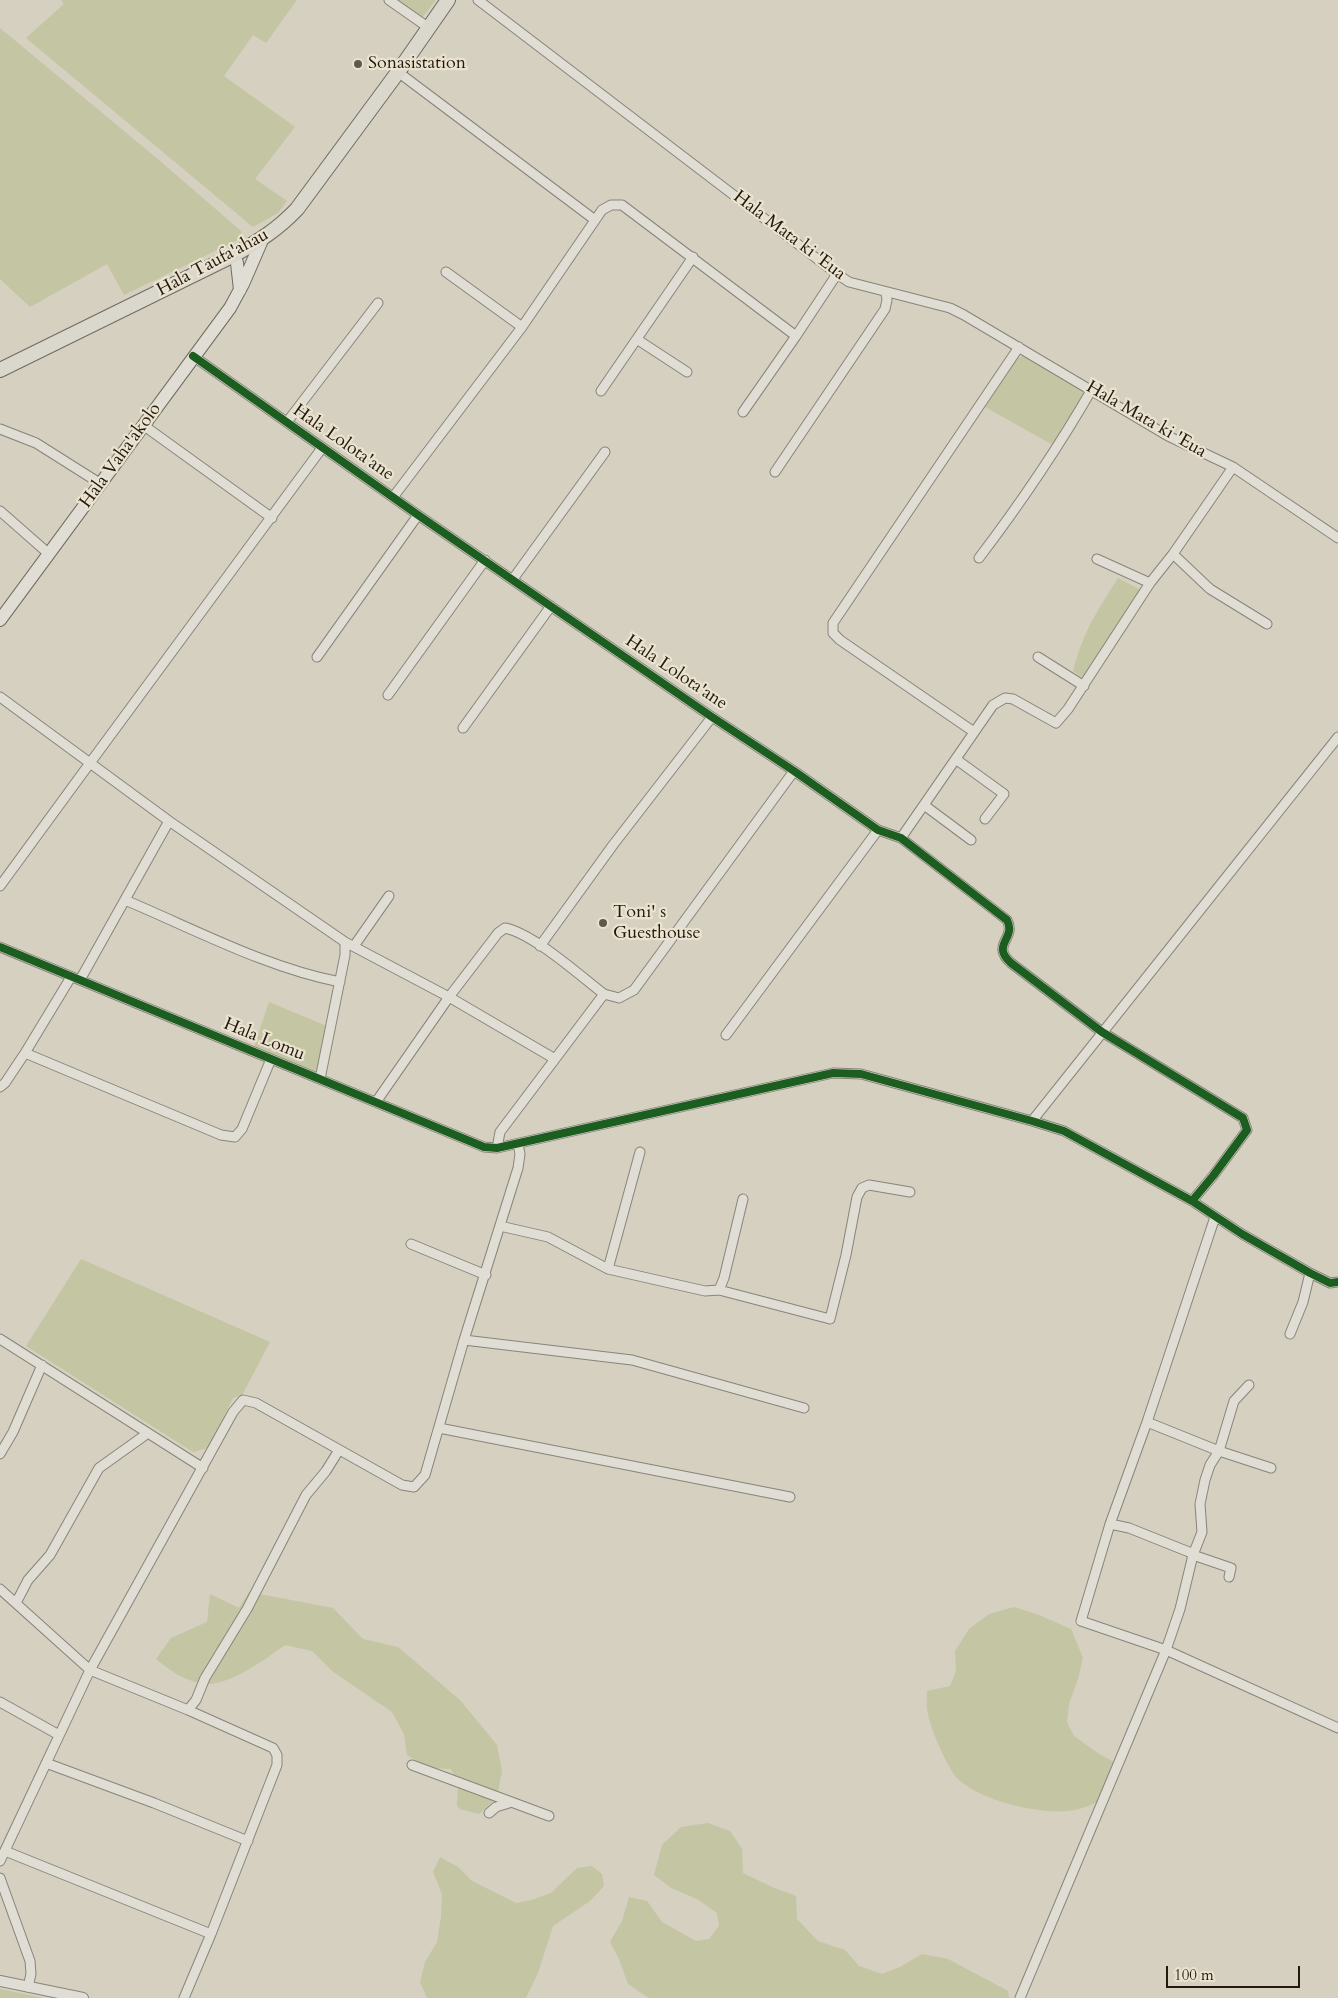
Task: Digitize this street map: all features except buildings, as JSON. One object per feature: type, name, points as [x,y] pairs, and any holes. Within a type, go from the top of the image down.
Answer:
[{"type":"main road","name":"Hala Taufa'ahau","points":[[0,370],[234,255],[262,240],[279,227],[297,209],[398,72],[448,0]]},
{"type":"main road","name":"Hala Vaha'akolo","points":[[0,620],[230,308],[262,240]]},
{"type":"main road","points":[[234,255],[237,263],[240,290]]},
{"type":"street","points":[[389,0],[429,28]]},
{"type":"street","name":"Hala Mata ki 'Eua","points":[[478,0],[849,282],[950,308],[964,315],[1092,389],[1168,436],[1233,468],[1338,538]]},
{"type":"street","points":[[398,72],[595,220]]},
{"type":"street","points":[[394,496],[522,327],[602,210],[611,205],[622,205],[796,336]]},
{"type":"street","points":[[601,391],[638,340],[693,257]]},
{"type":"street","points":[[446,272],[522,327]]},
{"type":"street","points":[[743,412],[837,274]]},
{"type":"street","points":[[775,472],[885,309],[886,293]]},
{"type":"street","points":[[287,422],[378,303]]},
{"type":"street","points":[[638,340],[686,372]]},
{"type":"street","points":[[974,732],[840,640],[833,633],[832,623],[1019,347]]},
{"type":"street","name":"Hala Lolota'ane","points":[[193,356],[322,448],[394,496],[418,515],[514,579],[712,717],[794,771],[878,830],[901,838],[1007,920],[1010,926],[1009,934],[1002,946],[1003,956],[1102,1032]]},
{"type":"street","points":[[979,558],[1032,487],[1051,453],[1068,430],[1092,389]]},
{"type":"street","points":[[143,425],[272,518]]},
{"type":"street","points":[[0,429],[36,443],[101,484]]},
{"type":"street","points":[[0,886],[322,448]]},
{"type":"street","points":[[514,579],[605,452]]},
{"type":"street","points":[[901,838],[957,760],[993,705],[1005,698],[1013,699],[1056,723],[1084,686],[1150,583],[1173,554],[1233,468]]},
{"type":"street","points":[[0,511],[49,554]]},
{"type":"street","points":[[317,657],[418,515]]},
{"type":"street","points":[[1173,554],[1210,589],[1267,624]]},
{"type":"street","points":[[1097,559],[1150,583]]},
{"type":"street","points":[[388,695],[485,560]]},
{"type":"street","points":[[464,728],[552,606]]},
{"type":"street","points":[[1038,657],[1084,686]]},
{"type":"street","points":[[0,697],[169,821],[345,942],[449,997],[555,1059]]},
{"type":"street","points":[[540,946],[613,846],[712,717]]},
{"type":"street","points":[[1032,1121],[1338,737]]},
{"type":"street","points":[[957,760],[1004,794],[985,819]]},
{"type":"street","points":[[376,1102],[449,997],[498,933],[505,928],[513,930],[540,946],[604,994],[620,998],[634,990],[794,771]]},
{"type":"street","points":[[924,805],[971,840]]},
{"type":"street","points":[[0,1087],[5,1083],[76,979],[126,900],[169,821]]},
{"type":"street","points":[[726,1035],[878,830]]},
{"type":"street","points":[[354,946],[389,896]]},
{"type":"street","points":[[126,900],[279,965],[311,976],[340,982]]},
{"type":"street","points":[[320,1079],[346,955],[345,942]]},
{"type":"street","name":"Hala Lomu","points":[[0,947],[484,1147],[497,1148],[518,1144],[833,1074],[861,1074],[1032,1121],[1064,1132],[1192,1201],[1215,1217],[1330,1284],[1338,1282]]},
{"type":"street","points":[[497,1148],[500,1132],[604,994]]},
{"type":"street","points":[[1102,1032],[1243,1118],[1247,1130],[1192,1201]]},
{"type":"street","points":[[25,1053],[221,1135],[235,1137],[242,1129],[271,1059]]},
{"type":"street","points":[[0,1861],[90,1670],[233,1412],[243,1400],[256,1403],[402,1485],[414,1487],[425,1475],[464,1340],[486,1275],[518,1168],[520,1154],[518,1144]]},
{"type":"street","points":[[608,1269],[640,1152]]},
{"type":"street","points":[[500,1226],[548,1237],[608,1269],[705,1291],[719,1290],[830,1319],[846,1255],[857,1197],[862,1188],[869,1185],[910,1192]]},
{"type":"street","points":[[719,1290],[724,1278],[743,1199]]},
{"type":"street","points":[[1215,1217],[1147,1422],[1110,1524],[1081,1620],[1166,1650],[1338,1728]]},
{"type":"street","points":[[411,1244],[486,1275]]},
{"type":"street","points":[[1290,1334],[1303,1302],[1310,1273]]},
{"type":"street","points":[[0,1339],[203,1468]]},
{"type":"street","points":[[464,1340],[632,1360],[804,1408]]},
{"type":"street","points":[[0,1454],[13,1432],[42,1365]]},
{"type":"street","points":[[1020,1998],[1166,1650],[1180,1609],[1193,1555],[1202,1532],[1200,1504],[1205,1480],[1210,1465],[1219,1451],[1234,1402],[1250,1385]]},
{"type":"street","points":[[1147,1422],[1219,1451],[1271,1468]]},
{"type":"street","points":[[439,1428],[790,1497]]},
{"type":"street","points":[[16,1603],[28,1580],[50,1556],[99,1468],[148,1433]]},
{"type":"street","points":[[188,1710],[196,1700],[205,1678],[247,1609],[306,1496],[326,1471],[339,1450]]},
{"type":"street","points":[[1110,1524],[1129,1528],[1190,1552],[1193,1555],[1231,1568],[1229,1577]]},
{"type":"street","points":[[0,1589],[90,1670],[188,1710],[273,1748],[277,1755],[277,1765],[248,1841],[184,1998]]},
{"type":"street","points":[[0,1702],[59,1735]]},
{"type":"street","points":[[46,1763],[154,1803],[248,1841]]},
{"type":"street","points":[[412,1765],[509,1803],[549,1816]]},
{"type":"street","points":[[489,1813],[496,1807],[509,1803]]},
{"type":"street","points":[[5,1851],[211,1934]]},
{"type":"street","points":[[0,1878],[30,1961],[31,1974],[28,1986]]},
{"type":"street","points":[[0,1981],[84,1998]]},
{"type":"green space","points":[[61,0],[297,0],[266,43],[253,35],[224,76],[295,127],[255,179],[287,201],[278,213],[253,227],[26,38],[64,4]]},
{"type":"green space","points":[[396,0],[436,0],[422,18]]},
{"type":"green space","points":[[0,28],[241,231],[242,238],[124,295],[107,264],[30,307],[0,279]]},
{"type":"green space","points":[[1023,356],[1083,390],[1084,395],[1053,445],[985,407],[1017,358]]},
{"type":"green space","points":[[1118,578],[1139,589],[1140,593],[1083,678],[1073,671],[1081,645],[1097,612]]},
{"type":"green space","points":[[269,1002],[329,1027],[319,1074],[253,1050]]},
{"type":"green space","points":[[81,1259],[270,1342],[242,1395],[233,1398],[208,1448],[193,1452],[26,1346]]},
{"type":"green space","points":[[249,1592],[333,1608],[363,1639],[398,1647],[460,1700],[497,1745],[502,1771],[497,1797],[479,1814],[459,1809],[457,1805],[458,1786],[451,1769],[429,1768],[407,1755],[404,1734],[392,1712],[332,1671],[312,1651],[285,1645],[244,1672],[221,1682],[209,1684],[181,1677],[156,1659],[171,1638],[207,1622],[210,1594],[239,1608]]},
{"type":"green space","points":[[1014,1607],[1039,1615],[1071,1629],[1083,1658],[1069,1704],[1067,1722],[1074,1736],[1099,1754],[1116,1763],[1101,1801],[1075,1810],[1046,1811],[995,1800],[966,1786],[956,1777],[939,1747],[927,1711],[927,1691],[950,1686],[956,1671],[955,1651],[969,1629],[989,1614]]},
{"type":"green space","points":[[708,1823],[730,1831],[742,1849],[743,1873],[796,1896],[797,1919],[818,1941],[845,1950],[859,1966],[882,1974],[900,1967],[922,1954],[948,1959],[1008,1991],[1009,1998],[649,1998],[628,1984],[619,1959],[610,1942],[622,1921],[629,1897],[647,1901],[662,1922],[696,1941],[709,1939],[719,1926],[717,1913],[697,1899],[671,1888],[654,1875],[662,1845],[681,1827]]},
{"type":"green space","points":[[440,1857],[458,1867],[472,1881],[516,1903],[532,1900],[551,1893],[577,1868],[592,1866],[602,1874],[604,1886],[590,1901],[553,1926],[538,1973],[526,1998],[427,1998],[420,1982],[425,1962],[437,1942],[441,1917],[442,1894],[433,1872]]},
{"type":"green space","points":[[0,1989],[43,1998],[0,1998]]},
{"type":"cycle path","points":[[193,356],[418,515],[712,717],[794,771],[878,830],[901,838],[1007,920],[1009,932],[1003,946],[1003,951],[1011,963],[1102,1032],[1243,1118],[1247,1130],[1192,1201]]},
{"type":"cycle path","points":[[0,947],[484,1147],[497,1148],[833,1073],[861,1074],[1064,1131],[1192,1201],[1242,1234],[1310,1273],[1330,1283],[1338,1282]]},
{"type":"place","name":"Sonasistation","points":[[358,64]]},
{"type":"place","name":"Toni' s Guesthouse","points":[[603,923]]}]
